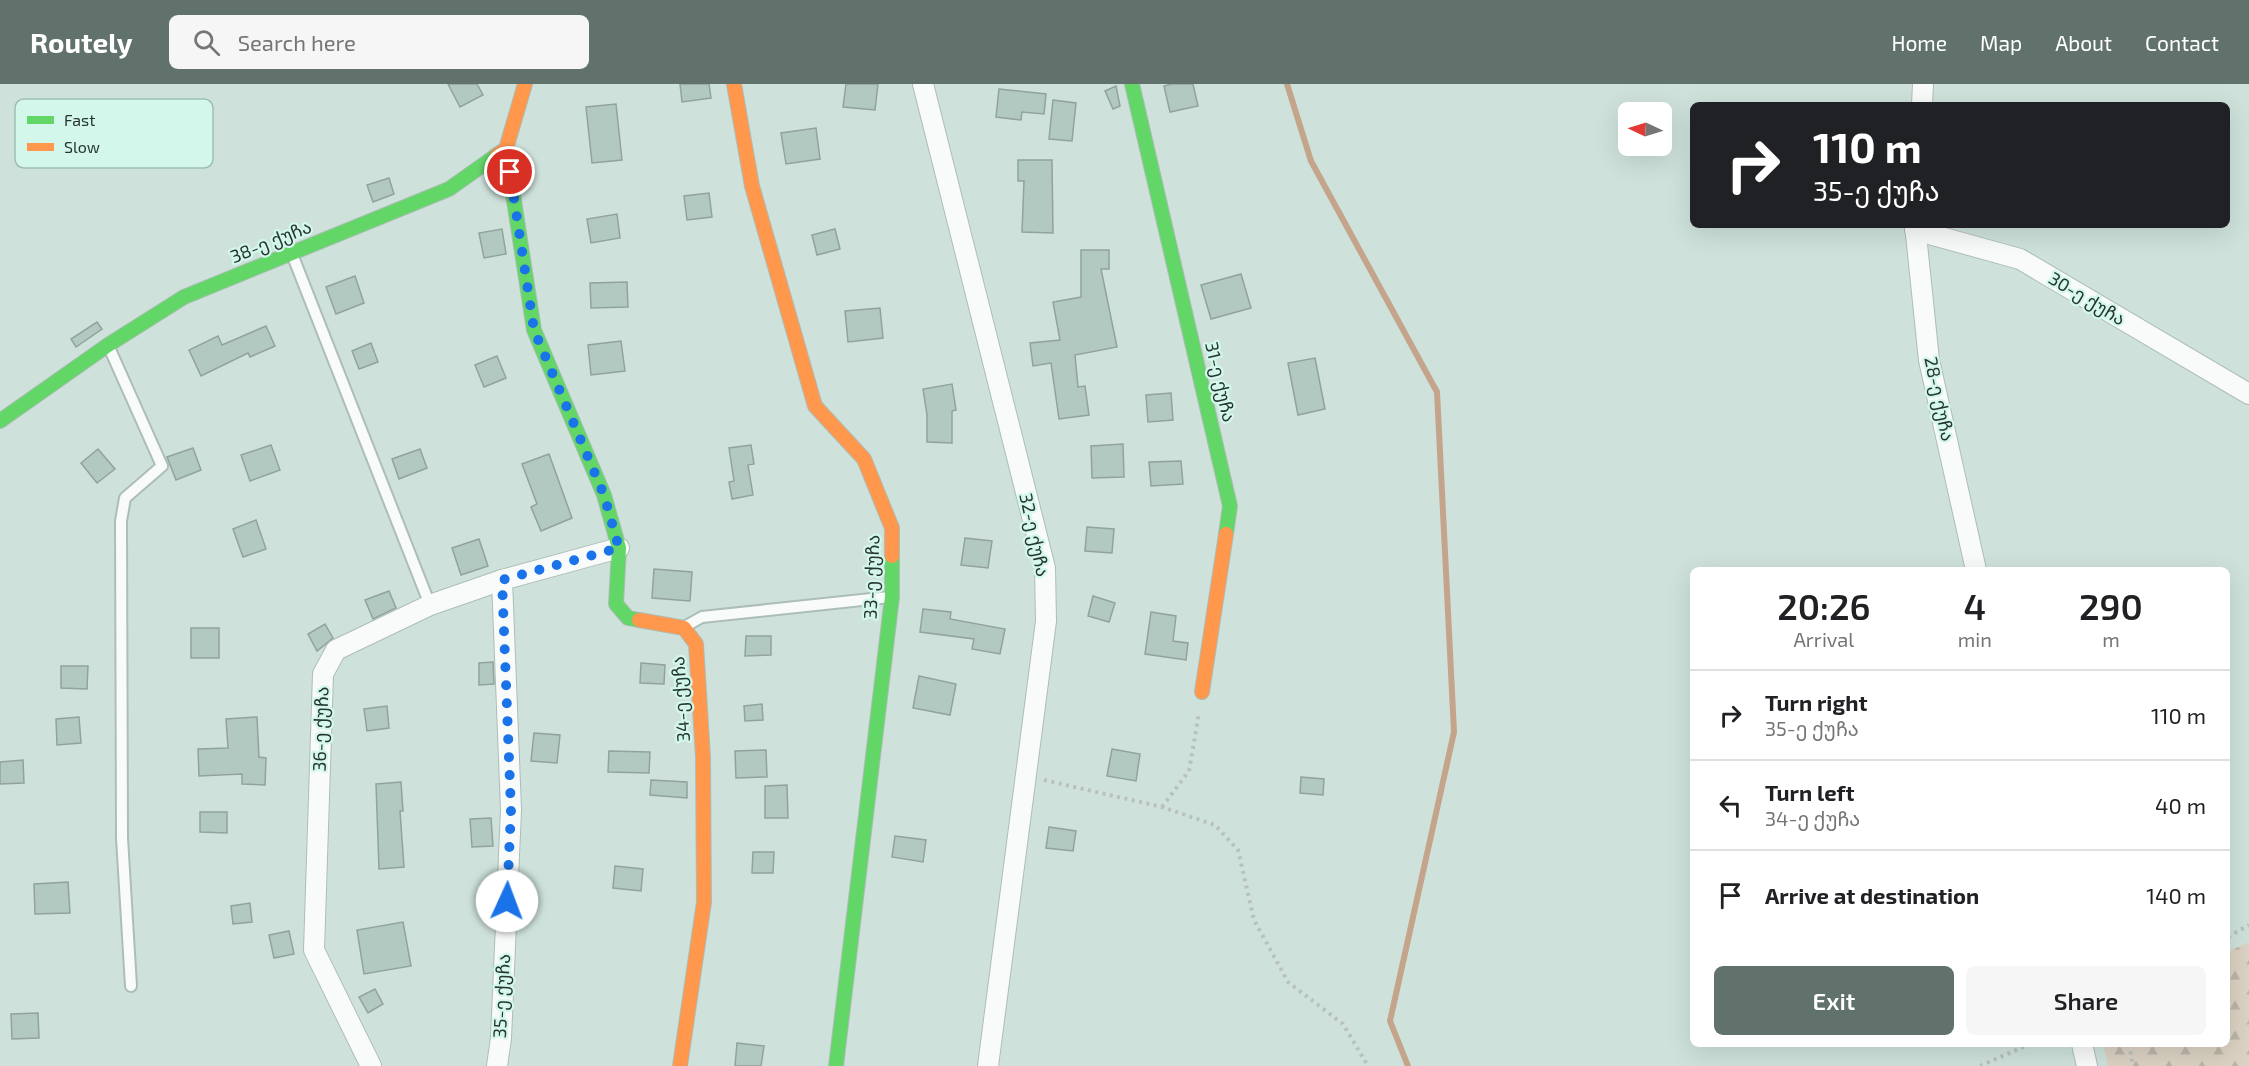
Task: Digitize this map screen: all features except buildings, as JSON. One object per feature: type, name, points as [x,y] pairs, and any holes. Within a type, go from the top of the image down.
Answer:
[{"type":"street","points":[[525,84],[506,149],[534,330],[604,495],[619,548],[616,604],[628,618],[684,627]]},
{"type":"street","name":"33-ე ქუჩა","points":[[734,84],[752,186],[815,406],[864,459],[892,528],[892,597],[836,1066]]},
{"type":"street","name":"32-ე ქუჩა","points":[[923,84],[1045,567],[1046,621],[988,1066]]},
{"type":"street","name":"31-ე ქუჩა","points":[[1132,84],[1230,506],[1202,692]]},
{"type":"street","points":[[1922,102],[1923,84]]},
{"type":"street","name":"38-ე ქუჩა","points":[[0,421],[108,345],[184,297],[448,189],[506,149]]},
{"type":"street","name":"28-ე ქუჩა","points":[[1915,228],[1929,360],[1975,567]]},
{"type":"street","name":"30-ე ქუჩა","points":[[1918,228],[2020,259],[2249,394]]},
{"type":"street","points":[[502,580],[619,548]]},
{"type":"street","name":"36-ე ქუჩა","points":[[370,1066],[314,950],[322,674],[336,650],[430,605],[502,580]]},
{"type":"street","name":"35-ე ქუჩა","points":[[497,1066],[501,1038],[511,810],[502,580]]},
{"type":"street","name":"34-ე ქუჩა","points":[[680,1066],[704,902],[703,757],[696,644],[684,627]]},
{"type":"street","points":[[2083,1047],[2087,1066]]},
{"type":"lane","points":[[291,252],[430,605]]},
{"type":"lane","points":[[108,345],[162,466],[124,498],[121,521],[122,838],[131,986]]},
{"type":"lane","points":[[684,627],[702,617],[892,597]]},
{"type":"path","points":[[1162,807],[1190,771],[1202,692]]},
{"type":"path","points":[[1025,776],[1162,807],[1215,825],[1238,850],[1254,920],[1288,982],[1343,1024],[1368,1066]]},
{"type":"path","points":[[2230,936],[2249,925]]},
{"type":"path","points":[[1980,1066],[2023,1047]]},
{"type":"path","points":[[2130,1047],[2133,1066]]},
{"type":"green space","points":[[2249,942],[2249,1066],[2108,1066],[2104,1047],[2230,1047],[2230,951]]},
{"type":"waterway","points":[[1287,84],[1311,161],[1437,392],[1454,732],[1390,1021],[1408,1066]]},
{"type":"traffic: fast","points":[[1132,84],[1230,506],[1226,534]]},
{"type":"traffic: fast","points":[[506,149],[534,330],[604,495],[619,548],[616,604],[628,618],[639,620]]},
{"type":"traffic: fast","points":[[0,421],[108,345],[184,297],[449,189],[497,155]]},
{"type":"traffic: fast","points":[[836,1066],[892,597],[892,556]]},
{"type":"traffic: slow","points":[[497,155],[506,149],[525,84]]},
{"type":"traffic: slow","points":[[734,84],[752,186],[815,406],[864,459],[892,528],[892,556]]},
{"type":"traffic: slow","points":[[1202,692],[1226,534]]},
{"type":"traffic: slow","points":[[639,620],[684,628],[696,644],[703,757],[704,902],[680,1066]]},
{"type":"route","points":[[507,901],[511,810],[502,580],[619,548],[604,495],[534,330],[510,172]]}]
